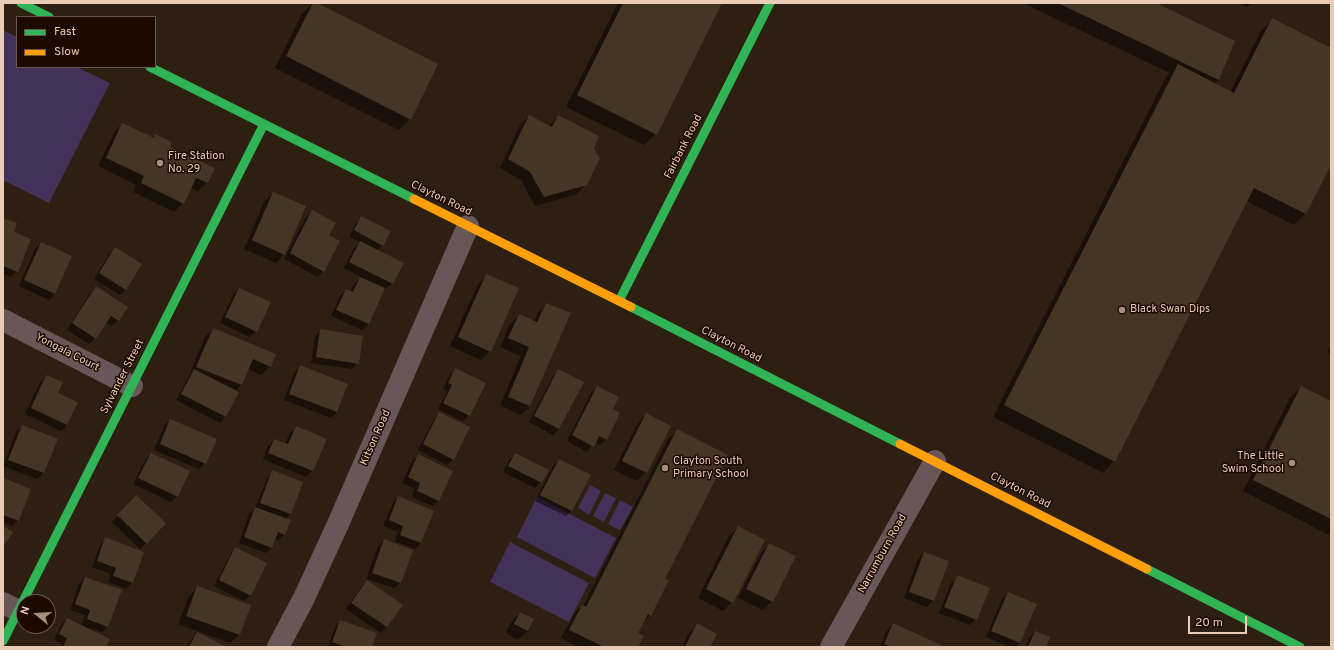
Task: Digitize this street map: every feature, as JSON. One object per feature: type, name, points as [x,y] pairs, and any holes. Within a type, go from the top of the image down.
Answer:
[{"type":"main road","points":[[21,3],[47,16]]},
{"type":"main road","name":"Fairbank Road","points":[[619,301],[770,3]]},
{"type":"main road","name":"Clayton Road","points":[[152,68],[619,301],[1300,647]]},
{"type":"main road","name":"Sylvander Street","points":[[3,642],[11,607],[132,386],[264,124]]},
{"type":"street","name":"Kitson Road","points":[[278,647],[304,598],[338,524],[468,226]]},
{"type":"street","name":"Yongala Court","points":[[3,320],[132,386]]},
{"type":"street","name":"Narrumburn Road","points":[[831,647],[935,462]]},
{"type":"shaded area","points":[[3,30],[16,36],[16,68],[79,68],[110,83],[49,203],[3,180]]},
{"type":"shaded area","points":[[590,485],[601,491],[589,515],[578,508]]},
{"type":"shaded area","points":[[605,493],[616,498],[604,522],[593,516]]},
{"type":"shaded area","points":[[537,497],[616,538],[595,578],[517,537]]},
{"type":"shaded area","points":[[620,500],[633,507],[620,530],[608,524]]},
{"type":"shaded area","points":[[510,542],[589,583],[569,622],[490,582]]},
{"type":"building","points":[[313,3],[317,3],[438,64],[411,120],[286,56]]},
{"type":"building","points":[[623,3],[722,3],[657,135],[577,95]]},
{"type":"building","points":[[1058,3],[1156,3],[1235,41],[1219,80]]},
{"type":"building","name":"Black Swan Dips","points":[[1272,18],[1331,48],[1331,165],[1306,214],[1254,188],[1115,462],[1004,405],[1178,64],[1234,93]]},
{"type":"building","points":[[529,115],[552,127],[558,115],[599,136],[594,149],[600,158],[587,185],[544,197],[530,172],[508,159]]},
{"type":"building","name":"Fire Station No. 29","points":[[122,123],[154,138],[155,134],[172,142],[170,147],[215,168],[208,183],[196,178],[184,204],[141,183],[144,176],[106,158]]},
{"type":"building","points":[[273,192],[306,206],[285,255],[252,240]]},
{"type":"building","points":[[312,210],[336,223],[329,235],[340,241],[324,272],[290,253]]},
{"type":"building","points":[[361,216],[391,231],[383,246],[354,230]]},
{"type":"building","points":[[3,218],[17,223],[14,232],[31,239],[18,272],[3,266]]},
{"type":"building","points":[[360,241],[404,263],[393,284],[349,262]]},
{"type":"building","points":[[41,242],[72,256],[55,294],[24,280]]},
{"type":"building","points":[[115,247],[142,264],[126,290],[99,273]]},
{"type":"building","points":[[486,274],[519,288],[491,352],[458,337]]},
{"type":"building","points":[[360,277],[385,288],[369,324],[336,310],[346,289],[353,292]]},
{"type":"building","points":[[96,286],[128,307],[119,321],[111,316],[96,339],[72,323]]},
{"type":"building","points":[[239,288],[271,302],[257,332],[225,317]]},
{"type":"building","points":[[546,303],[571,313],[530,406],[508,397],[529,347],[508,338],[519,314],[537,322]]},
{"type":"building","points":[[213,328],[276,354],[271,367],[253,359],[242,385],[196,367]]},
{"type":"building","points":[[320,329],[363,336],[359,364],[316,357]]},
{"type":"building","points":[[300,365],[348,384],[337,412],[289,394]]},
{"type":"building","points":[[455,368],[486,383],[470,416],[443,403],[452,385],[448,383]]},
{"type":"building","points":[[194,369],[239,392],[226,417],[181,394]]},
{"type":"building","points":[[558,369],[584,382],[559,429],[534,416]]},
{"type":"building","points":[[46,375],[63,382],[58,393],[78,402],[67,425],[31,408]]},
{"type":"building","points":[[597,386],[619,397],[613,409],[620,413],[607,440],[599,436],[594,447],[572,435]]},
{"type":"building","points":[[1301,386],[1331,401],[1331,519],[1253,480]]},
{"type":"building","points":[[439,412],[470,427],[454,460],[423,444]]},
{"type":"building","points":[[646,413],[671,426],[647,473],[622,461]]},
{"type":"building","points":[[170,419],[217,439],[206,464],[160,444]]},
{"type":"building","points":[[22,425],[58,439],[44,473],[8,460]]},
{"type":"building","points":[[296,426],[327,439],[313,471],[268,453],[274,439],[288,444]]},
{"type":"building","points":[[677,429],[728,455],[665,579],[669,580],[651,616],[648,614],[638,633],[644,636],[638,647],[604,647],[569,630],[582,605],[586,607]]},
{"type":"building","points":[[151,453],[190,471],[178,497],[138,478]]},
{"type":"building","points":[[515,453],[549,470],[542,483],[508,466]]},
{"type":"building","points":[[418,454],[453,471],[439,501],[417,491],[420,483],[408,477]]},
{"type":"building","points":[[559,459],[591,475],[572,511],[540,495]]},
{"type":"building","points":[[272,470],[303,482],[291,514],[260,503]]},
{"type":"building","points":[[3,478],[31,489],[19,521],[3,515]]},
{"type":"building","points":[[136,495],[166,523],[147,544],[117,515]]},
{"type":"building","points":[[398,496],[434,511],[421,543],[400,535],[403,526],[389,520]]},
{"type":"building","points":[[255,507],[291,520],[285,535],[278,532],[272,548],[244,537]]},
{"type":"building","points":[[3,526],[13,532],[3,547]]},
{"type":"building","points":[[738,526],[765,540],[733,603],[706,589]]},
{"type":"building","points":[[105,537],[144,552],[133,583],[113,576],[116,568],[97,561]]},
{"type":"building","points":[[384,539],[413,550],[401,583],[372,573]]},
{"type":"building","points":[[769,543],[796,556],[773,602],[746,589]]},
{"type":"building","points":[[235,547],[267,563],[251,596],[219,580]]},
{"type":"building","points":[[924,552],[949,561],[934,601],[909,592]]},
{"type":"building","points":[[957,575],[990,588],[977,620],[944,607]]},
{"type":"building","points":[[85,577],[122,590],[108,627],[87,619],[90,610],[75,604]]},
{"type":"building","points":[[367,580],[403,605],[387,627],[351,603]]},
{"type":"building","points":[[197,586],[251,605],[240,635],[186,616]]},
{"type":"building","points":[[1008,592],[1037,604],[1020,643],[991,631]]},
{"type":"building","points":[[520,612],[534,619],[528,631],[514,624]]},
{"type":"building","points":[[67,618],[110,639],[106,647],[63,647],[67,638],[59,634]]},
{"type":"building","points":[[340,620],[377,633],[372,647],[346,647],[332,642]]},
{"type":"building","points":[[697,623],[717,634],[710,647],[685,647]]},
{"type":"building","points":[[893,623],[941,645],[940,647],[892,647],[884,644]]},
{"type":"building","points":[[1035,631],[1050,637],[1046,647],[1028,647]]},
{"type":"building","points":[[197,632],[227,647],[189,647]]},
{"type":"traffic: fast","points":[[21,3],[47,16]]},
{"type":"traffic: fast","points":[[619,301],[770,3]]},
{"type":"traffic: fast","points":[[152,68],[414,199]]},
{"type":"traffic: fast","points":[[3,641],[264,124]]},
{"type":"traffic: fast","points":[[631,307],[900,444]]},
{"type":"traffic: fast","points":[[1147,569],[1300,647]]},
{"type":"traffic: slow","points":[[414,199],[631,307]]},
{"type":"traffic: slow","points":[[900,444],[1147,569]]},
{"type":"place","name":"Fire Station No. 29","points":[[160,163]]},
{"type":"place","name":"Black Swan Dips","points":[[1122,310]]},
{"type":"place","name":"The Little Swim School","points":[[1292,463]]},
{"type":"place","name":"Clayton South Primary School","points":[[665,468]]}]
